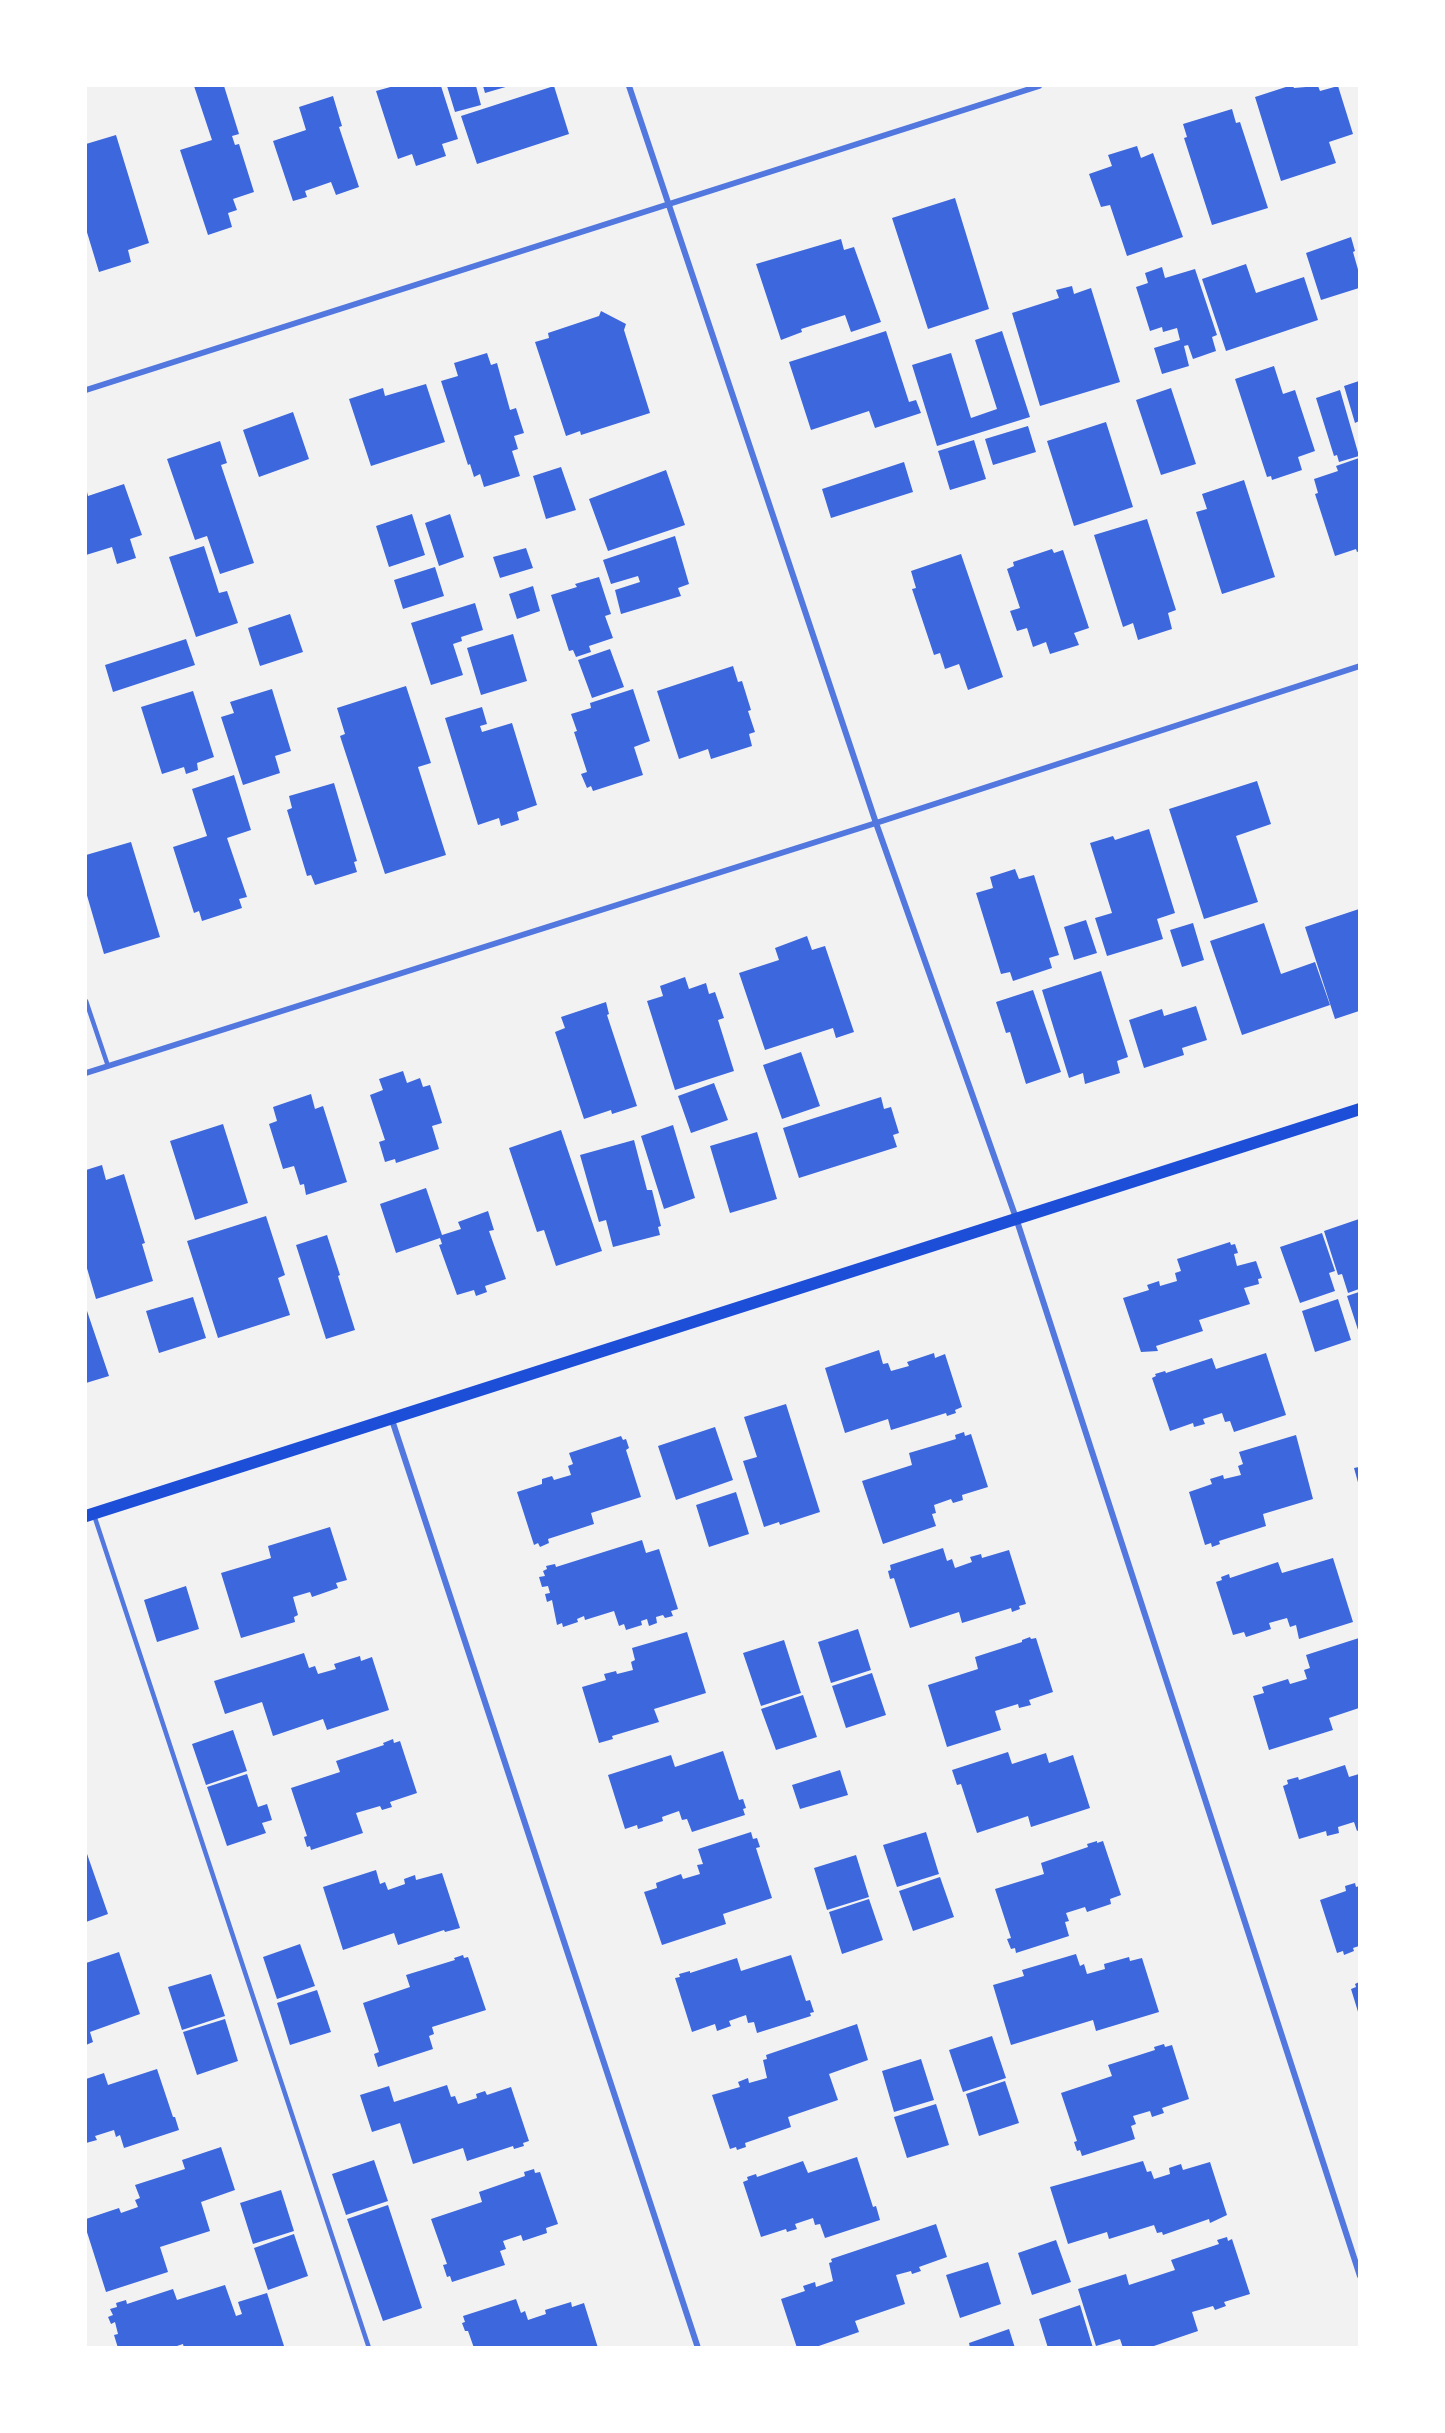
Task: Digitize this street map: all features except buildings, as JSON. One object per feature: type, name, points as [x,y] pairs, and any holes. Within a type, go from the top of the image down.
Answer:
[{"type":"main road","points":[[89,1515],[392,1420],[1359,1108]]},
{"type":"street","points":[[629,86],[876,823],[1016,1218],[1359,2277]]},
{"type":"street","points":[[86,390],[1039,86]]},
{"type":"street","points":[[86,1073],[876,823],[1359,666]]},
{"type":"street","points":[[392,1420],[698,2348]]},
{"type":"lane","points":[[86,1001],[108,1066]]},
{"type":"lane","points":[[89,1515],[369,2348]]}]
